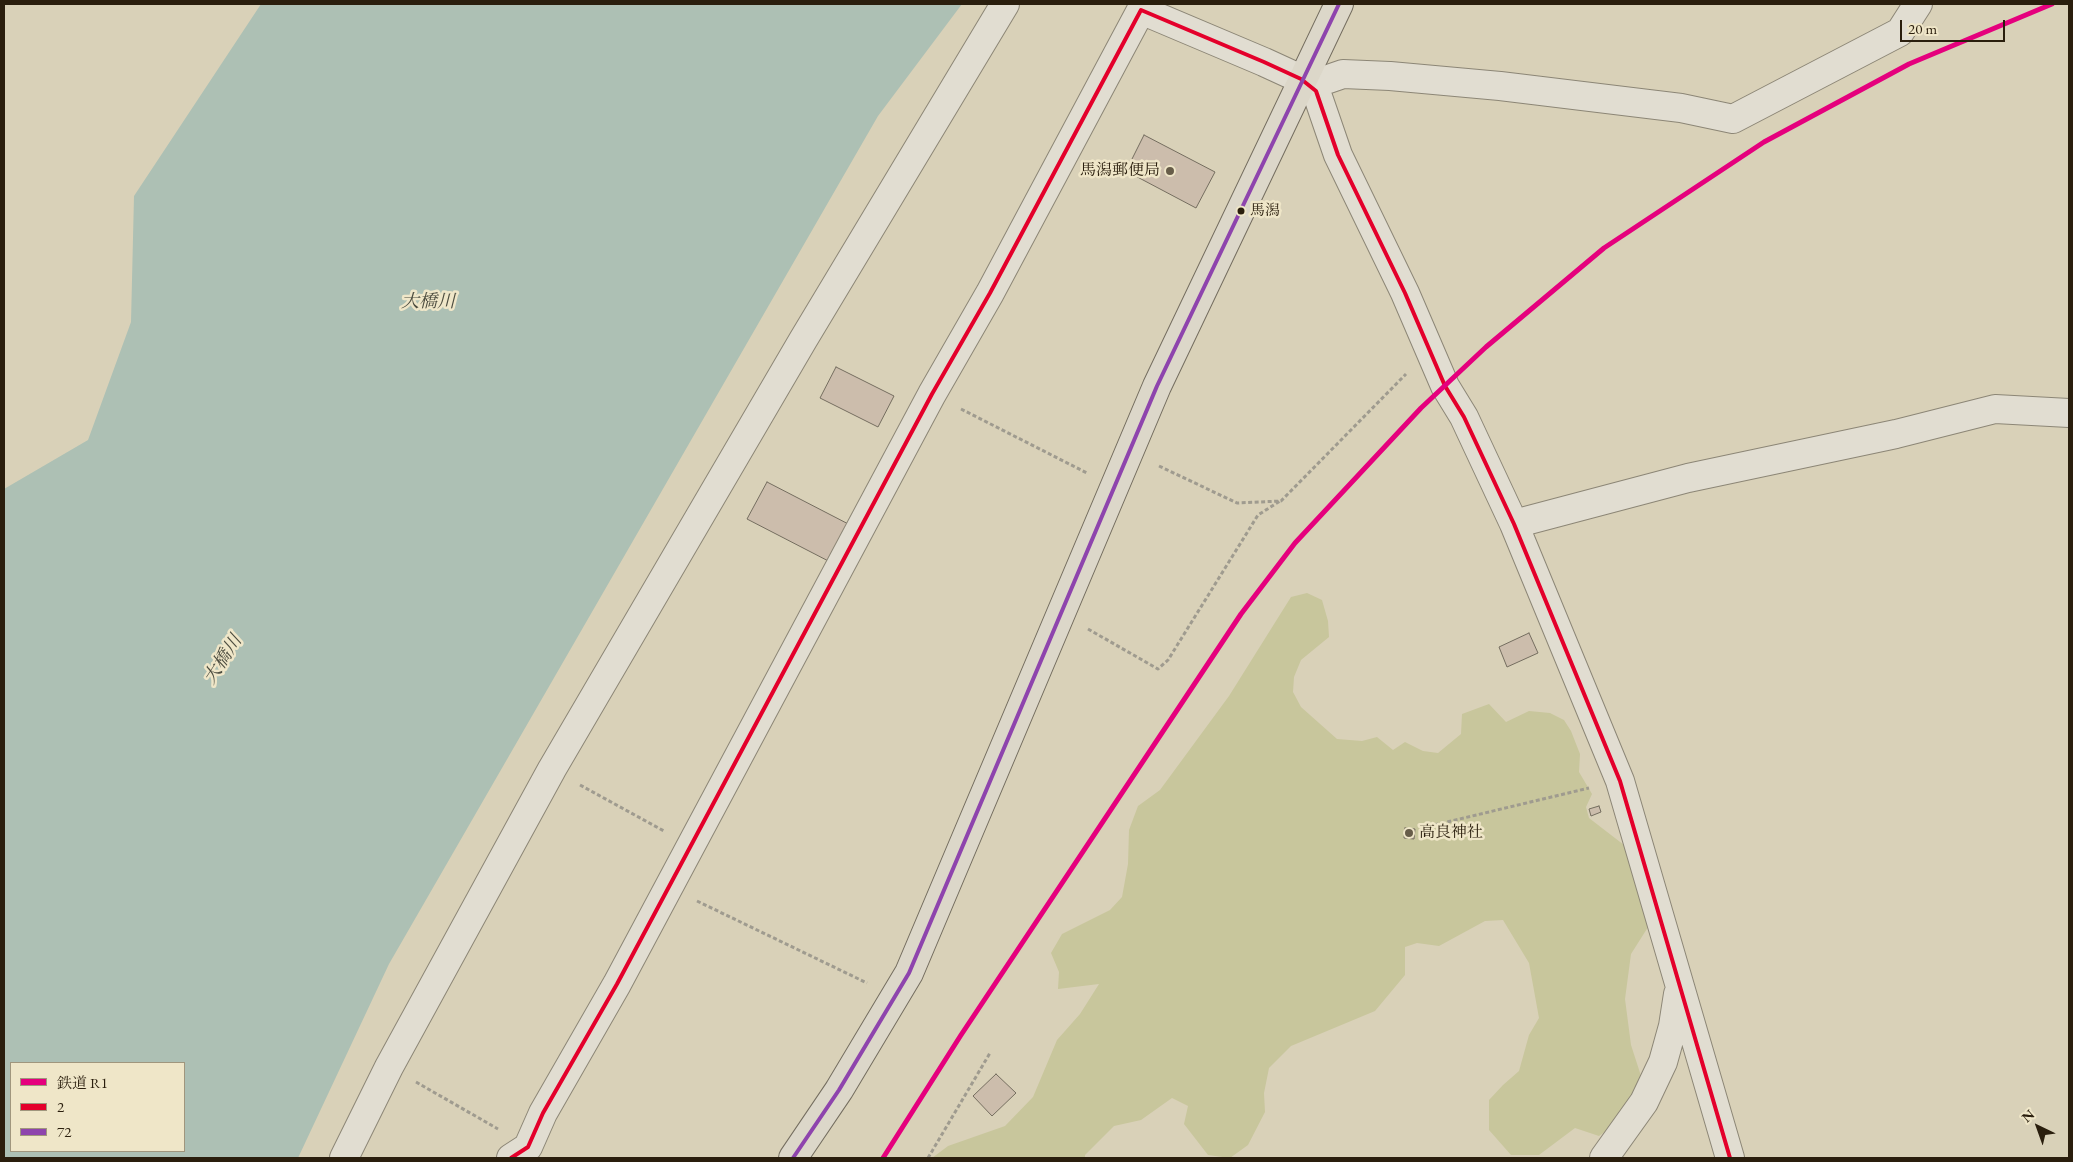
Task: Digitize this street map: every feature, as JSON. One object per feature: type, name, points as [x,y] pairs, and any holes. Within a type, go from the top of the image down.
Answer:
[{"type":"main road","points":[[793,1158],[839,1090],[909,973],[1157,386],[1306,82],[1339,4]]},
{"type":"street","points":[[344,1158],[389,1067],[552,770],[803,340],[1005,4]]},
{"type":"street","points":[[1306,82],[1342,74],[1390,76],[1500,86],[1672,107],[1733,119],[1900,32],[1918,4]]},
{"type":"street","points":[[519,1152],[543,1113],[669,888],[932,394],[999,276],[1142,7],[1306,82],[1321,102],[1338,155],[1405,293],[1445,386],[1464,417],[1514,524],[1620,781],[1730,1158]]},
{"type":"street","points":[[1514,524],[1688,478],[1896,434],[1995,410],[2069,413]]},
{"type":"street","points":[[1604,1158],[1644,1102],[1663,1062],[1673,1026],[1679,985]]},
{"type":"path","points":[[1061,613],[1158,669],[1168,660],[1258,515],[1281,501],[1430,350]]},
{"type":"path","points":[[932,394],[1114,487]]},
{"type":"path","points":[[1129,452],[1236,503],[1281,501]]},
{"type":"path","points":[[552,770],[691,846]]},
{"type":"path","points":[[1422,828],[1620,781]]},
{"type":"path","points":[[669,888],[895,996]]},
{"type":"path","points":[[928,1158],[990,1053]]},
{"type":"path","points":[[389,1067],[519,1152]]},
{"type":"shaded area","points":[[1307,593],[1322,600],[1328,621],[1329,637],[1301,660],[1294,677],[1293,692],[1301,707],[1337,739],[1362,741],[1377,737],[1393,750],[1405,742],[1423,751],[1438,753],[1461,734],[1462,714],[1489,704],[1506,722],[1529,711],[1550,713],[1564,720],[1571,731],[1580,754],[1579,772],[1592,794],[1586,807],[1589,818],[1624,845],[1643,884],[1650,924],[1631,954],[1625,999],[1631,1045],[1642,1079],[1617,1123],[1599,1136],[1575,1128],[1539,1155],[1511,1155],[1489,1130],[1489,1100],[1519,1071],[1529,1035],[1539,1018],[1529,963],[1503,920],[1485,921],[1439,946],[1417,943],[1405,947],[1405,975],[1375,1011],[1291,1046],[1269,1068],[1264,1093],[1265,1112],[1248,1145],[1230,1158],[1208,1155],[1184,1124],[1188,1106],[1172,1098],[1141,1120],[1114,1126],[1085,1155],[1085,1158],[932,1158],[948,1146],[1005,1126],[1033,1097],[1057,1040],[1080,1014],[1099,984],[1058,989],[1059,972],[1051,953],[1062,934],[1110,910],[1122,897],[1128,864],[1129,830],[1138,806],[1160,790],[1229,696],[1291,597]]},
{"type":"water","name":"大橋川","points":[[261,4],[962,4],[878,116],[389,964],[298,1158],[4,1158],[4,489],[88,440],[131,322],[134,196]]},
{"type":"building","points":[[1144,135],[1215,172],[1196,208],[1126,171]]},
{"type":"building","points":[[836,367],[894,396],[878,427],[820,398]]},
{"type":"building","points":[[767,482],[858,529],[838,566],[747,519]]},
{"type":"building","points":[[1529,633],[1538,653],[1507,667],[1499,647]]},
{"type":"building","points":[[1599,806],[1601,812],[1591,816],[1589,809]]},
{"type":"building","name":"高良神社","points":[[1405,828],[1415,829],[1414,839],[1404,838]]},
{"type":"building","points":[[996,1074],[1016,1093],[992,1116],[973,1096]]},
{"type":"rail line","name":"R1","points":[[883,1158],[961,1035],[1241,614],[1295,543],[1421,408],[1486,347],[1604,248],[1764,142],[1909,64],[2052,4]]},
{"type":"transit line","name":"72","points":[[793,1158],[839,1090],[909,973],[1157,386],[1339,4]]},
{"type":"transit line","name":"2","points":[[511,1158],[528,1147],[543,1113],[617,984],[932,394],[990,293],[1141,10],[1301,79],[1316,91],[1338,155],[1405,293],[1445,386],[1464,417],[1514,524],[1620,781],[1730,1158]]},
{"type":"place","name":"馬潟郵便局","points":[[1170,171]]},
{"type":"place","name":"馬潟","points":[[1241,211]]},
{"type":"place","name":"高良神社","points":[[1409,833]]}]
